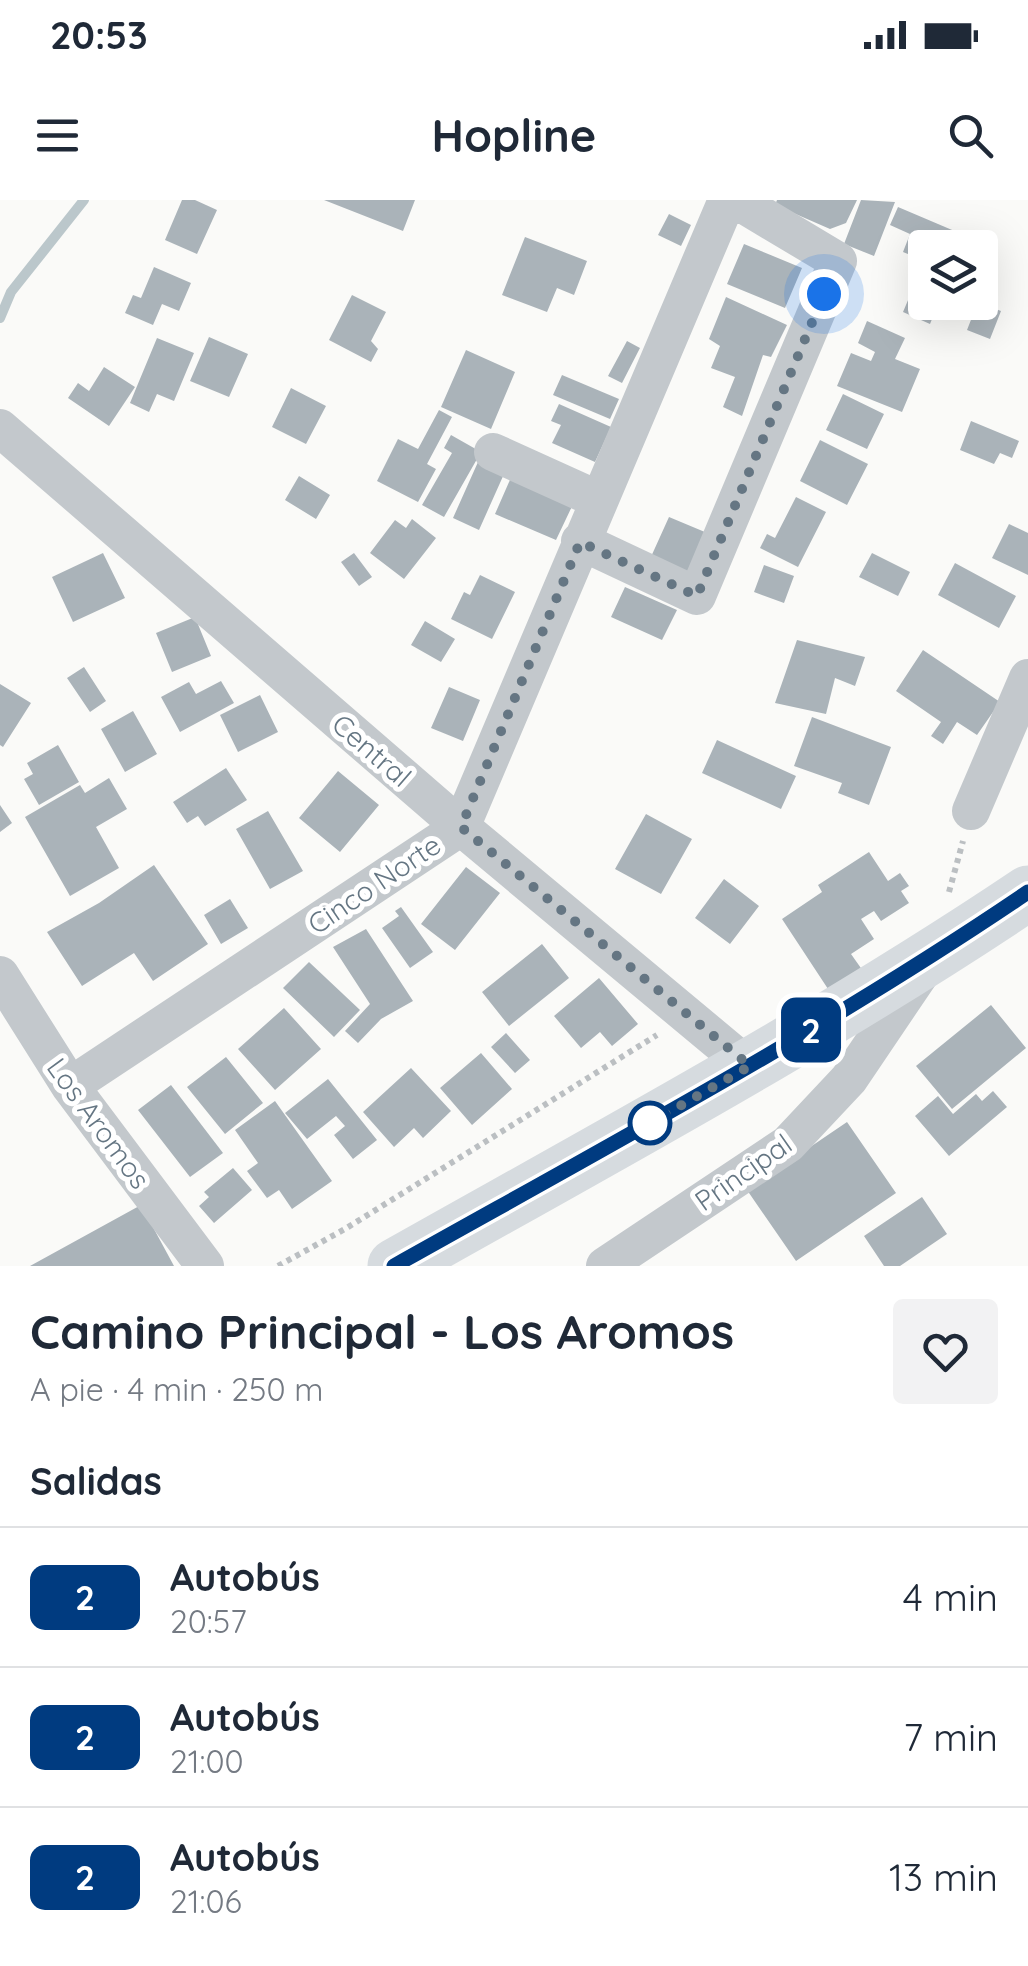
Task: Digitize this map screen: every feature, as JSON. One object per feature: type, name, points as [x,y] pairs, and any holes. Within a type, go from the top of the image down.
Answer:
[{"type":"main road","points":[[394,1266],[750,1066],[930,958],[1028,892]]},
{"type":"street","name":"Cinco Norte","points":[[70,1086],[461,827],[727,200]]},
{"type":"street","points":[[580,542],[697,596],[838,261],[736,200]]},
{"type":"street","name":"Central","points":[[0,428],[461,827],[750,1066]]},
{"type":"street","points":[[493,452],[598,500]]},
{"type":"street","points":[[971,811],[1028,678]]},
{"type":"street","name":"Principal","points":[[605,1266],[788,1144],[849,1079],[930,958]]},
{"type":"street","name":"Los Aromos","points":[[0,975],[70,1086],[205,1266]]},
{"type":"path","points":[[930,958],[971,811]]},
{"type":"path","points":[[278,1266],[345,1229],[687,1017]]},
{"type":"building","points":[[182,200],[195,200],[217,210],[197,254],[165,240]]},
{"type":"building","points":[[324,200],[415,200],[403,231]]},
{"type":"building","points":[[777,200],[857,200],[846,223],[830,229],[775,205]]},
{"type":"building","points":[[861,200],[895,202],[874,256],[844,244]]},
{"type":"building","points":[[898,207],[952,230],[908,230],[908,233],[890,225]]},
{"type":"building","points":[[669,214],[691,225],[681,246],[658,235]]},
{"type":"building","points":[[525,237],[587,261],[574,295],[557,288],[547,312],[502,295]]},
{"type":"building","points":[[744,244],[802,268],[785,308],[727,284]]},
{"type":"building","points":[[154,267],[191,283],[179,311],[162,304],[153,325],[125,313],[133,295],[141,298]]},
{"type":"building","points":[[352,295],[386,312],[371,341],[378,349],[371,362],[329,340]]},
{"type":"building","points":[[726,297],[787,325],[771,357],[763,355],[742,416],[723,407],[735,377],[711,368],[720,346],[709,339]]},
{"type":"building","points":[[971,320],[997,320],[990,339],[967,330]]},
{"type":"building","points":[[867,321],[905,338],[895,359],[920,369],[902,412],[837,386],[851,353],[871,361],[875,352],[858,343]]},
{"type":"building","points":[[209,337],[248,354],[229,397],[190,381]]},
{"type":"building","points":[[157,338],[194,353],[174,401],[157,394],[149,412],[130,403]]},
{"type":"building","points":[[627,341],[640,348],[622,383],[608,376]]},
{"type":"building","points":[[466,350],[515,372],[491,429],[441,407]]},
{"type":"building","points":[[104,367],[135,387],[109,426],[68,398],[78,383],[89,391]]},
{"type":"building","points":[[562,375],[619,399],[610,419],[553,395]]},
{"type":"building","points":[[291,388],[326,406],[306,444],[272,427]]},
{"type":"building","points":[[843,394],[884,414],[867,449],[826,430]]},
{"type":"building","points":[[559,404],[611,427],[595,462],[552,443],[561,425],[551,421]]},
{"type":"building","points":[[439,410],[452,417],[427,464],[436,469],[418,502],[377,481],[398,439],[418,449]]},
{"type":"building","points":[[971,421],[1019,441],[1012,458],[1000,453],[994,464],[960,450]]},
{"type":"building","points":[[451,435],[481,452],[444,517],[422,505],[452,453],[444,448]]},
{"type":"building","points":[[820,440],[868,464],[847,505],[800,481]]},
{"type":"building","points":[[478,462],[504,474],[479,530],[453,518]]},
{"type":"building","points":[[513,473],[575,500],[556,540],[495,514]]},
{"type":"building","points":[[299,476],[330,495],[316,519],[285,500]]},
{"type":"building","points":[[796,497],[826,512],[798,567],[760,548],[767,534],[775,538]]},
{"type":"building","points":[[669,517],[712,535],[693,578],[650,559]]},
{"type":"building","points":[[412,519],[436,538],[404,579],[370,553],[395,520],[406,528]]},
{"type":"building","points":[[1009,524],[1028,533],[1028,575],[992,558]]},
{"type":"building","points":[[103,553],[125,598],[73,622],[52,577]]},
{"type":"building","points":[[354,553],[372,577],[359,586],[341,562]]},
{"type":"building","points":[[872,553],[910,572],[898,596],[859,577]]},
{"type":"building","points":[[955,563],[1016,596],[999,628],[938,595]]},
{"type":"building","points":[[764,565],[794,576],[784,603],[754,592]]},
{"type":"building","points":[[480,575],[515,592],[492,639],[451,619],[464,592],[470,595]]},
{"type":"building","points":[[625,587],[677,610],[662,640],[611,617]]},
{"type":"building","points":[[195,617],[211,656],[172,672],[156,633]]},
{"type":"building","points":[[425,621],[455,639],[441,662],[411,645]]},
{"type":"building","points":[[797,640],[865,657],[855,686],[835,678],[826,714],[775,703]]},
{"type":"building","points":[[923,650],[1000,702],[977,735],[957,722],[943,744],[931,736],[941,722],[896,691]]},
{"type":"building","points":[[84,667],[106,701],[90,712],[67,678]]},
{"type":"building","points":[[221,681],[234,703],[180,732],[161,697],[189,682],[196,694]]},
{"type":"building","points":[[0,684],[31,703],[3,747],[0,745]]},
{"type":"building","points":[[449,687],[480,700],[463,741],[431,728]]},
{"type":"building","points":[[260,695],[278,732],[238,752],[220,715]]},
{"type":"building","points":[[133,711],[157,754],[125,772],[101,729]]},
{"type":"building","points":[[812,717],[891,747],[869,805],[838,793],[842,783],[794,766]]},
{"type":"building","points":[[717,740],[796,776],[781,809],[702,773]]},
{"type":"building","points":[[58,745],[79,782],[39,805],[24,779],[33,774],[27,763]]},
{"type":"building","points":[[226,768],[247,800],[205,826],[198,816],[187,823],[173,802]]},
{"type":"building","points":[[338,771],[379,805],[340,852],[299,818]]},
{"type":"building","points":[[109,778],[127,809],[96,827],[119,868],[70,896],[25,817],[80,785],[85,793]]},
{"type":"building","points":[[0,805],[12,823],[0,832]]},
{"type":"building","points":[[268,811],[303,871],[270,889],[236,829]]},
{"type":"building","points":[[646,814],[692,839],[661,894],[615,869]]},
{"type":"building","points":[[869,852],[888,881],[900,873],[909,886],[901,891],[909,903],[881,921],[874,911],[861,919],[874,939],[851,954],[863,971],[830,992],[782,919],[822,892],[818,885]]},
{"type":"building","points":[[154,865],[208,944],[153,981],[134,953],[82,986],[47,932],[99,903]]},
{"type":"building","points":[[466,867],[500,893],[455,950],[421,924]]},
{"type":"building","points":[[724,879],[759,906],[730,944],[695,918]]},
{"type":"building","points":[[230,899],[248,928],[221,944],[204,915]]},
{"type":"building","points":[[401,907],[433,952],[410,968],[382,928],[399,916],[395,911]]},
{"type":"building","points":[[366,929],[413,1001],[381,1019],[358,1043],[345,1031],[370,1004],[333,947]]},
{"type":"building","points":[[542,944],[569,978],[509,1026],[482,992]]},
{"type":"building","points":[[309,962],[360,1010],[334,1037],[283,988]]},
{"type":"building","points":[[599,978],[638,1024],[612,1046],[600,1032],[581,1048],[554,1016]]},
{"type":"building","points":[[991,1005],[1026,1048],[952,1109],[916,1066]]},
{"type":"building","points":[[284,1008],[321,1049],[275,1090],[238,1049]]},
{"type":"building","points":[[506,1033],[530,1060],[515,1073],[491,1047]]},
{"type":"building","points":[[481,1053],[512,1089],[472,1125],[440,1088]]},
{"type":"building","points":[[226,1057],[263,1103],[225,1134],[187,1087]]},
{"type":"building","points":[[411,1068],[451,1111],[423,1138],[414,1128],[394,1147],[363,1112]]},
{"type":"building","points":[[328,1079],[377,1140],[353,1159],[334,1135],[345,1126],[336,1116],[307,1139],[285,1113]]},
{"type":"building","points":[[171,1085],[223,1153],[190,1177],[138,1110]]},
{"type":"building","points":[[993,1091],[1007,1107],[949,1156],[915,1116],[938,1096],[953,1114],[976,1094],[982,1101]]},
{"type":"building","points":[[275,1101],[332,1181],[292,1209],[279,1190],[267,1198],[247,1171],[258,1163],[235,1130]]},
{"type":"building","points":[[847,1122],[896,1193],[796,1261],[747,1190]]},
{"type":"building","points":[[233,1168],[252,1190],[214,1223],[199,1206],[209,1197],[204,1192]]},
{"type":"building","points":[[922,1197],[947,1234],[900,1266],[884,1266],[864,1236]]},
{"type":"building","points":[[141,1205],[174,1266],[30,1266]]},
{"type":"waterway","points":[[0,318],[11,292],[84,200]]},
{"type":"bus line","name":"2","points":[[394,1266],[774,1053],[930,958],[1028,892]]},
{"type":"route","points":[[650,1123],[750,1066],[461,827],[580,542],[697,596],[824,294]]}]
